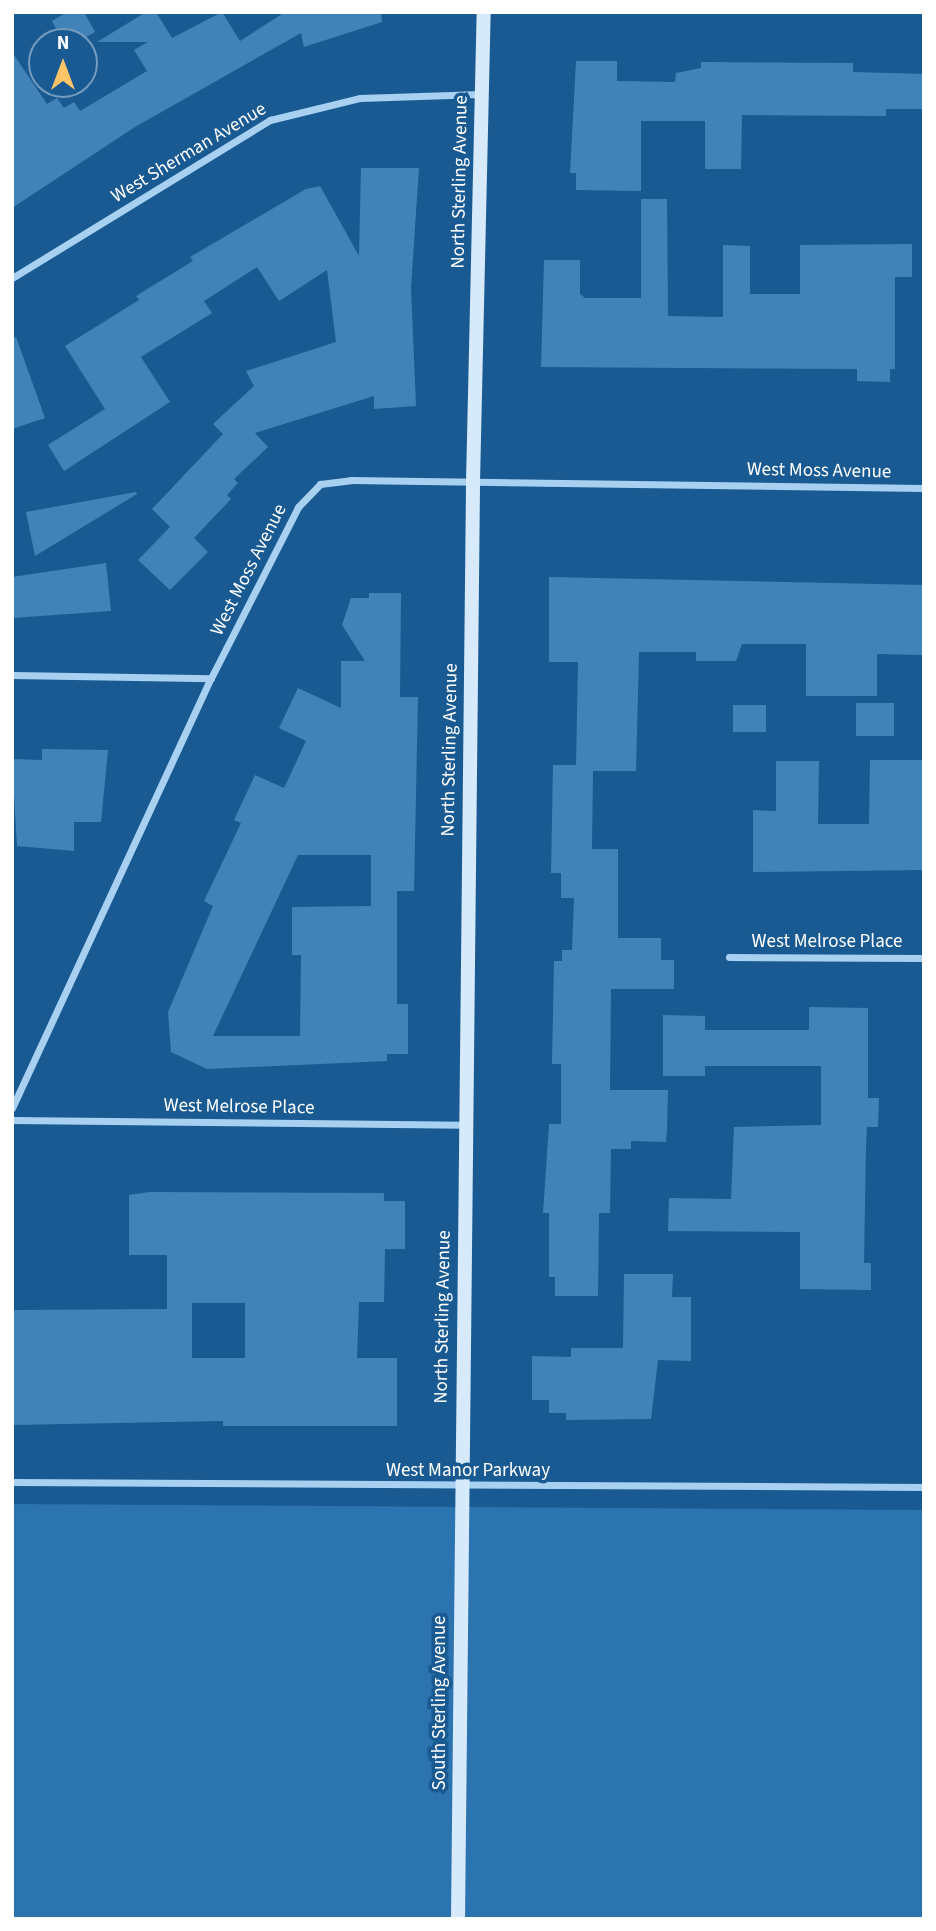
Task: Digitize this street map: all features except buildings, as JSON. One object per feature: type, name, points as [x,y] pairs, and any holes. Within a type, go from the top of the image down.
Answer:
[{"type":"street","name":"North Sterling Avenue","points":[[460,1488],[473,482],[484,12]]},
{"type":"street","name":"West Sherman Avenue","points":[[12,278],[270,120],[360,98],[481,94]]},
{"type":"street","name":"West Moss Avenue","points":[[12,1108],[211,678],[298,507],[320,484],[473,482],[924,488]]},
{"type":"street","points":[[12,675],[211,678]]},
{"type":"street","name":"West Melrose Place","points":[[729,957],[924,958]]},
{"type":"street","name":"West Melrose Place","points":[[12,1120],[464,1125]]},
{"type":"street","name":"West Manor Parkway","points":[[12,1482],[460,1488],[924,1487]]},
{"type":"street","name":"South Sterling Avenue","points":[[458,1919],[460,1488]]},
{"type":"shaded area","points":[[12,1504],[924,1510],[924,1919],[12,1919]]}]
